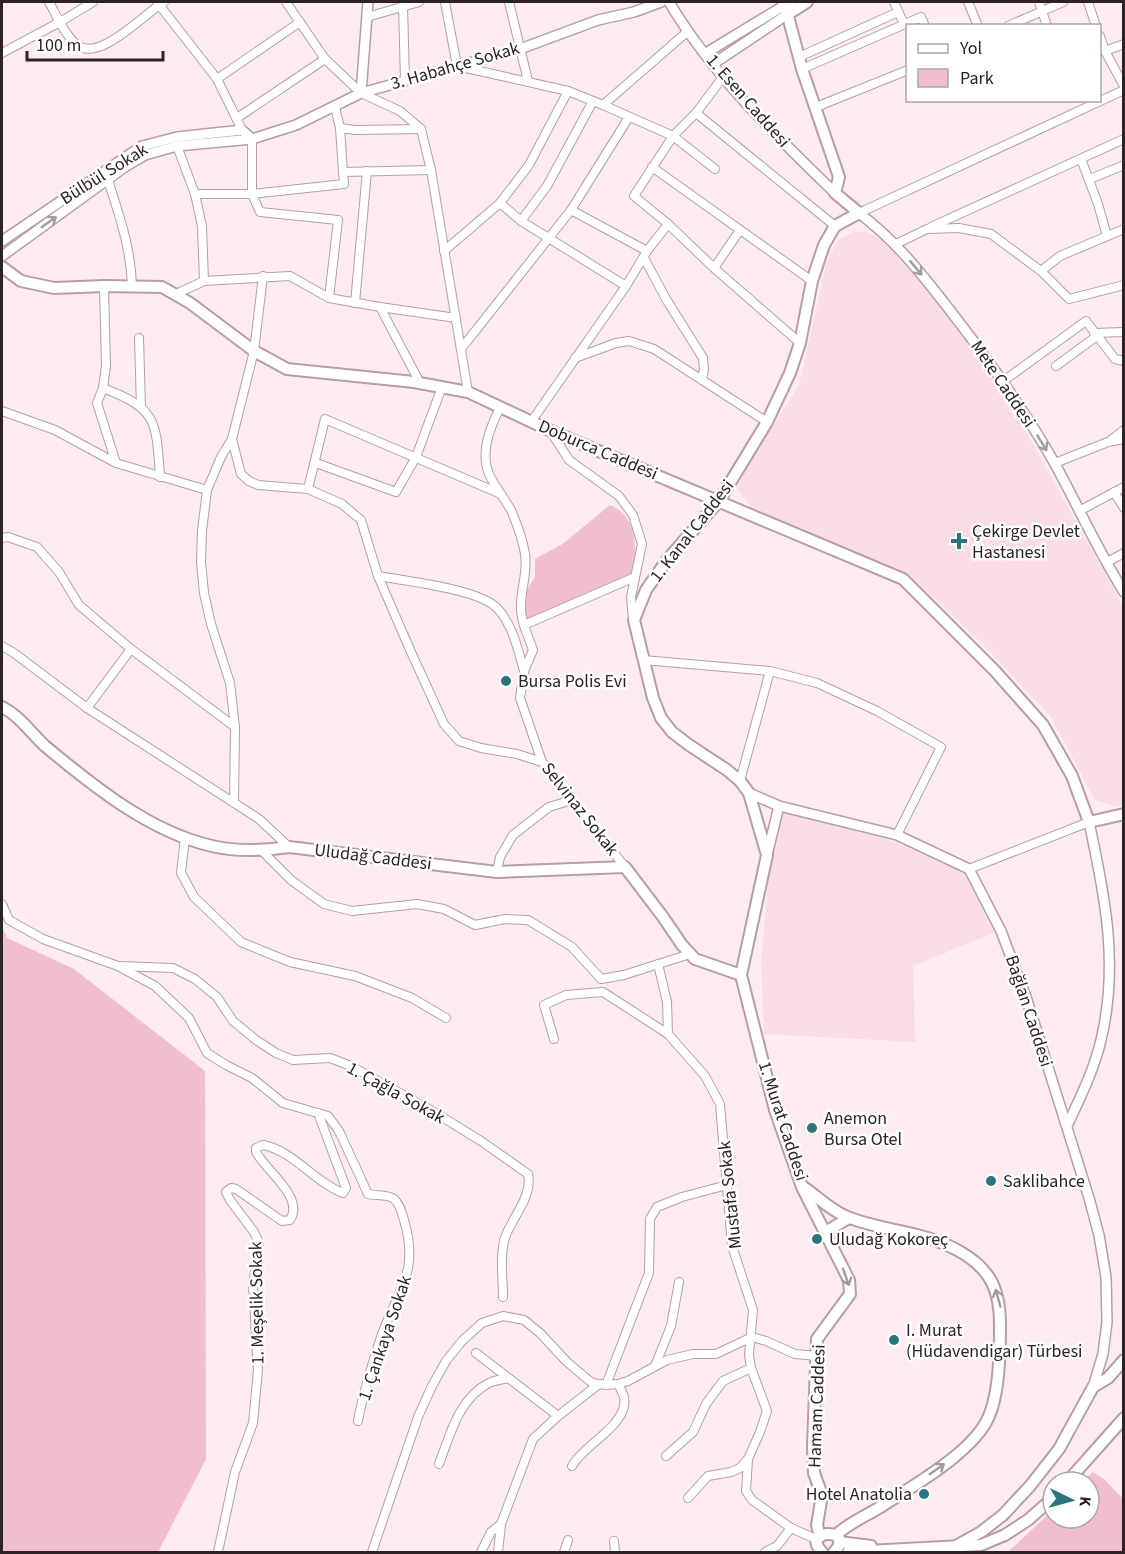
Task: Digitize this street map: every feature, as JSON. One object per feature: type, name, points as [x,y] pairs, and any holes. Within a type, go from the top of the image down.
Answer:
[{"type":"main road","points":[[807,2],[787,6],[802,69],[839,177],[836,193],[847,202]]},
{"type":"main road","name":"Mete Caddesi","points":[[847,202],[859,213]]},
{"type":"main road","name":"1. Kanal Caddesi","points":[[634,620],[646,590],[667,560],[718,501],[767,422],[790,373],[800,343],[812,281],[824,245],[847,202]]},
{"type":"main road","points":[[835,226],[859,213]]},
{"type":"main road","name":"Doburca Caddesi","points":[[2,267],[21,281],[54,288],[162,287],[176,294],[254,351],[287,369],[420,383],[468,392],[551,431],[903,579],[995,671],[1043,725],[1072,776],[1089,822]]},
{"type":"main road","points":[[625,867],[695,959],[741,975],[767,855],[749,793],[740,781],[672,732],[661,718],[653,698],[634,620]]},
{"type":"main road","name":"Uludağ Caddesi","points":[[2,707],[14,713],[44,744],[116,801],[164,828],[212,846],[262,851],[289,847],[497,872],[625,867]]},
{"type":"main road","points":[[1089,822],[1124,814]]},
{"type":"main road","name":"1. Murat Caddesi","points":[[741,975],[775,1110],[802,1187],[849,1218],[920,1234],[959,1251],[984,1268],[994,1286],[1001,1309],[1000,1363],[989,1417],[971,1443],[883,1505],[846,1526],[837,1538]]},
{"type":"main road","name":"Hamam Caddesi","points":[[802,1187],[849,1280],[850,1294],[817,1339],[813,1445],[814,1473],[822,1495],[817,1525],[819,1546]]},
{"type":"main road","points":[[825,1232],[849,1218]]},
{"type":"main road","points":[[954,1547],[981,1532],[1004,1515],[1059,1449],[1094,1387],[1108,1378],[1124,1360]]},
{"type":"main road","points":[[1078,1470],[1124,1418]]},
{"type":"main road","points":[[848,1552],[981,1545],[1028,1521],[1041,1509]]},
{"type":"main road","points":[[819,1546],[829,1533],[837,1538],[890,1551]]},
{"type":"main road","points":[[834,1552],[838,1549],[837,1538]]},
{"type":"street","points":[[50,2],[60,22],[78,46],[89,50],[108,44],[160,2],[217,79],[242,130],[252,138],[252,194],[260,212],[338,220],[330,298]]},
{"type":"street","points":[[2,53],[93,2]]},
{"type":"street","points":[[286,2],[325,58],[361,93],[400,111],[421,129],[431,170],[468,392]]},
{"type":"street","points":[[361,93],[368,2]]},
{"type":"street","points":[[367,17],[419,2]]},
{"type":"street","points":[[445,2],[457,66],[567,91],[593,101],[673,136],[715,169]]},
{"type":"street","points":[[509,2],[528,81]]},
{"type":"street","name":"3. Habahçe Sokak","points":[[252,138],[296,125],[361,93],[520,49],[598,20],[634,12],[661,2]]},
{"type":"street","name":"1. Esen Caddesi","points":[[669,2],[687,32],[723,77],[786,146],[836,193]]},
{"type":"street","points":[[894,2],[904,24]]},
{"type":"street","points":[[968,2],[977,24]]},
{"type":"street","points":[[1039,2],[1046,24]]},
{"type":"street","points":[[1012,24],[1063,2]]},
{"type":"street","points":[[1088,2],[1095,24]]},
{"type":"street","points":[[404,6],[405,80]]},
{"type":"street","points":[[706,53],[787,6]]},
{"type":"street","points":[[713,64],[787,6]]},
{"type":"street","points":[[799,57],[898,12]]},
{"type":"street","points":[[802,69],[921,17],[924,24]]},
{"type":"street","points":[[217,79],[300,22]]},
{"type":"street","points":[[603,105],[687,32]]},
{"type":"street","points":[[1101,39],[1124,88],[1101,99]]},
{"type":"street","points":[[1105,51],[1124,44]]},
{"type":"street","points":[[237,117],[325,58]]},
{"type":"street","points":[[816,106],[906,71]]},
{"type":"street","points":[[723,77],[696,112],[673,136],[634,196],[800,343]]},
{"type":"street","points":[[444,251],[500,203],[529,165],[567,91]]},
{"type":"street","points":[[521,221],[547,186],[593,101]]},
{"type":"street","points":[[859,213],[1094,102]]},
{"type":"street","points":[[195,194],[252,194],[345,184],[340,128],[335,107]]},
{"type":"street","points":[[696,112],[835,226]]},
{"type":"street","points":[[461,349],[571,210],[630,117]]},
{"type":"street","points":[[340,128],[356,130],[421,129]]},
{"type":"street","name":"Bülbül Sokak","points":[[2,256],[142,146],[177,137],[242,130]]},
{"type":"street","name":"Bülbül Sokak","points":[[2,241],[105,176],[145,155],[177,146],[252,138]]},
{"type":"street","points":[[896,244],[1124,139]]},
{"type":"street","points":[[177,146],[195,194],[202,226],[204,281]]},
{"type":"street","points":[[1081,159],[1090,179],[1107,236]]},
{"type":"street","points":[[1090,179],[1124,165]]},
{"type":"street","points":[[652,167],[812,281]]},
{"type":"street","points":[[343,172],[431,170]]},
{"type":"street","points":[[355,303],[367,171]]},
{"type":"street","points":[[105,176],[124,227],[131,265],[132,286]]},
{"type":"street","points":[[500,203],[521,221],[626,286]]},
{"type":"street","points":[[571,210],[645,254],[666,299],[703,358],[702,380]]},
{"type":"street","name":"Mete Caddesi","points":[[859,213],[896,244],[974,341],[1028,420],[1054,463],[1108,568],[1124,592]]},
{"type":"street","points":[[531,422],[626,286],[645,254],[668,224]]},
{"type":"street","points":[[927,229],[959,228],[991,234],[1041,271],[1069,299],[1124,285]]},
{"type":"street","points":[[1041,271],[1060,256],[1124,229]]},
{"type":"street","points":[[714,268],[740,230]]},
{"type":"street","points":[[234,802],[235,727],[230,683],[211,624],[204,593],[201,562],[202,531],[207,489],[232,439],[254,351],[263,276]]},
{"type":"street","points":[[176,294],[204,281],[290,276],[330,298],[456,318]]},
{"type":"street","points":[[104,286],[106,366],[103,388],[97,403],[117,463]]},
{"type":"street","points":[[380,307],[420,383]]},
{"type":"street","points":[[1002,382],[1086,321],[1115,359],[1124,361]]},
{"type":"street","points":[[1056,366],[1096,334],[1124,332]]},
{"type":"street","points":[[139,338],[141,407]]},
{"type":"street","points":[[574,359],[616,343],[629,341],[654,349],[767,422]]},
{"type":"street","points":[[316,463],[396,492],[416,457],[442,387]]},
{"type":"street","points":[[103,388],[122,395],[141,407],[154,423],[160,477]]},
{"type":"street","name":"Selvinaz Sokak","points":[[500,408],[491,425],[486,453],[488,473],[511,511],[526,556],[526,577],[521,604],[524,626],[532,650],[524,671],[520,698],[542,762],[625,867]]},
{"type":"street","points":[[2,411],[55,430],[117,463],[207,489]]},
{"type":"street","points":[[308,489],[325,419],[501,494]]},
{"type":"street","points":[[1108,442],[1124,430]]},
{"type":"street","points":[[551,431],[569,460],[619,496],[633,515],[642,544],[634,577],[632,597],[634,620]]},
{"type":"street","points":[[232,439],[241,474],[249,481],[258,485],[308,489],[342,504],[361,520],[378,576],[444,724],[459,741],[542,762]]},
{"type":"street","points":[[1054,463],[1108,442],[1124,439]]},
{"type":"street","points":[[1079,511],[1124,487]]},
{"type":"street","points":[[1114,492],[1124,508]]},
{"type":"street","points":[[2,538],[8,537],[37,547],[58,572],[79,605],[131,649],[235,727]]},
{"type":"street","points":[[1111,560],[1124,553]]},
{"type":"street","points":[[378,576],[475,595],[496,607],[514,636],[524,671]]},
{"type":"street","points":[[524,626],[634,577]]},
{"type":"street","points":[[2,646],[87,708],[260,819],[289,847]]},
{"type":"street","points":[[87,708],[131,649]]},
{"type":"street","points":[[644,660],[770,671],[817,683],[877,711],[941,747],[897,835]]},
{"type":"street","points":[[740,781],[770,671]]},
{"type":"street","points":[[749,793],[779,806],[897,835],[969,869],[1089,822],[1104,892],[1111,962],[1101,1041],[1085,1088],[1066,1126]]},
{"type":"street","points":[[497,872],[500,856],[513,835],[549,807],[572,800]]},
{"type":"street","points":[[767,855],[779,806]]},
{"type":"street","points":[[185,837],[181,873],[194,897],[241,942],[290,962],[355,976],[412,998],[446,1018]]},
{"type":"street","points":[[262,851],[291,880],[324,904],[352,911],[417,904],[444,909],[475,925],[506,919],[528,920],[572,947],[601,979],[603,992],[566,995],[544,1005],[554,1040]]},
{"type":"street","name":"Bağlan Caddesi","points":[[969,869],[1001,931],[1014,964],[1089,1198],[1106,1277],[1107,1322],[1103,1354],[1094,1387]]},
{"type":"street","name":"1. Çankaya Sokak","points":[[2,904],[9,920],[43,939],[118,966],[155,986],[189,1018],[207,1053],[252,1078],[283,1103],[328,1116],[339,1131],[368,1194],[393,1198],[398,1203],[408,1234],[409,1267],[402,1290],[382,1335],[364,1391],[358,1421]]},
{"type":"street","points":[[601,979],[624,975],[690,954]]},
{"type":"street","points":[[658,964],[667,1002],[668,1034]]},
{"type":"street","name":"1. Çağla Sokak","points":[[118,966],[173,968],[195,979],[217,997],[233,1021],[276,1053],[293,1060],[330,1058],[351,1066],[434,1112],[528,1174],[530,1180],[527,1190],[505,1236],[503,1297]]},
{"type":"street","name":"Mustafa Sokak","points":[[603,992],[668,1034],[705,1076],[720,1104],[732,1246],[753,1310],[752,1337],[748,1355],[767,1411],[748,1459],[746,1491],[752,1500],[819,1546]]},
{"type":"street","name":"1. Meşelik Sokak","points":[[218,1552],[236,1472],[254,1423],[258,1370],[253,1285],[259,1243],[226,1192],[231,1188],[236,1189],[282,1221],[293,1217],[293,1205],[286,1191],[256,1152],[256,1148],[263,1145],[282,1152],[333,1189],[343,1193],[346,1188],[318,1113]]},
{"type":"street","points":[[498,1552],[501,1524],[533,1439],[558,1416],[602,1384],[633,1318],[649,1273],[650,1219],[657,1207],[682,1197],[727,1185]]},
{"type":"street","points":[[654,1366],[671,1326],[680,1282]]},
{"type":"street","points":[[372,1552],[418,1417],[446,1361],[462,1341],[482,1323],[503,1316],[524,1320],[592,1383],[602,1384],[618,1384],[667,1360],[693,1354],[716,1354],[752,1337],[795,1354],[817,1356]]},
{"type":"street","points":[[476,1353],[558,1416]]},
{"type":"street","points":[[666,1456],[693,1432],[706,1404],[723,1381],[751,1368]]},
{"type":"street","points":[[439,1464],[451,1430],[466,1401],[489,1383],[508,1378]]},
{"type":"street","points":[[572,1466],[577,1456],[603,1436],[624,1408],[624,1398],[618,1384]]},
{"type":"street","points":[[688,1498],[708,1476],[731,1472],[740,1468],[748,1459]]},
{"type":"street","points":[[481,1552],[491,1532],[501,1524]]},
{"type":"street","points":[[765,1552],[777,1546],[791,1528]]},
{"type":"street","points":[[564,1552],[568,1540]]},
{"type":"street","points":[[614,1541],[615,1552]]},
{"type":"shaded area","name":"Çekirge Devlet Hastanesi","points":[[853,232],[867,232],[881,240],[930,291],[997,380],[1123,606],[1123,805],[1117,807],[1095,800],[1051,717],[985,647],[909,574],[752,508],[737,489],[747,467],[799,385],[826,264],[837,241]]},
{"type":"shaded area","points":[[783,812],[895,842],[964,873],[994,933],[913,966],[915,1042],[764,1034],[761,963],[769,873]]},
{"type":"green space","points":[[610,505],[626,517],[630,525],[635,543],[634,572],[527,620],[525,606],[527,590],[535,577],[535,559],[564,543]]},
{"type":"green space","points":[[2,926],[7,938],[74,969],[205,1071],[206,1459],[158,1552],[2,1552]]},
{"type":"green space","points":[[1101,1477],[1123,1499],[1123,1552],[1008,1552],[1041,1521],[1041,1530],[1101,1530]]},
{"type":"place","name":"Çekirge Devlet Hastanesi","points":[[959,541]]},
{"type":"place","name":"Bursa Polis Evi","points":[[506,681]]},
{"type":"place","name":"Anemon Bursa Otel","points":[[812,1128]]},
{"type":"place","name":"Saklibahce","points":[[991,1181]]},
{"type":"place","name":"Uludağ Kokoreç","points":[[817,1239]]},
{"type":"place","name":"I. Murat (Hüdavendigar) Türbesi","points":[[894,1340]]},
{"type":"place","name":"Hotel Anatolia","points":[[924,1494]]}]
